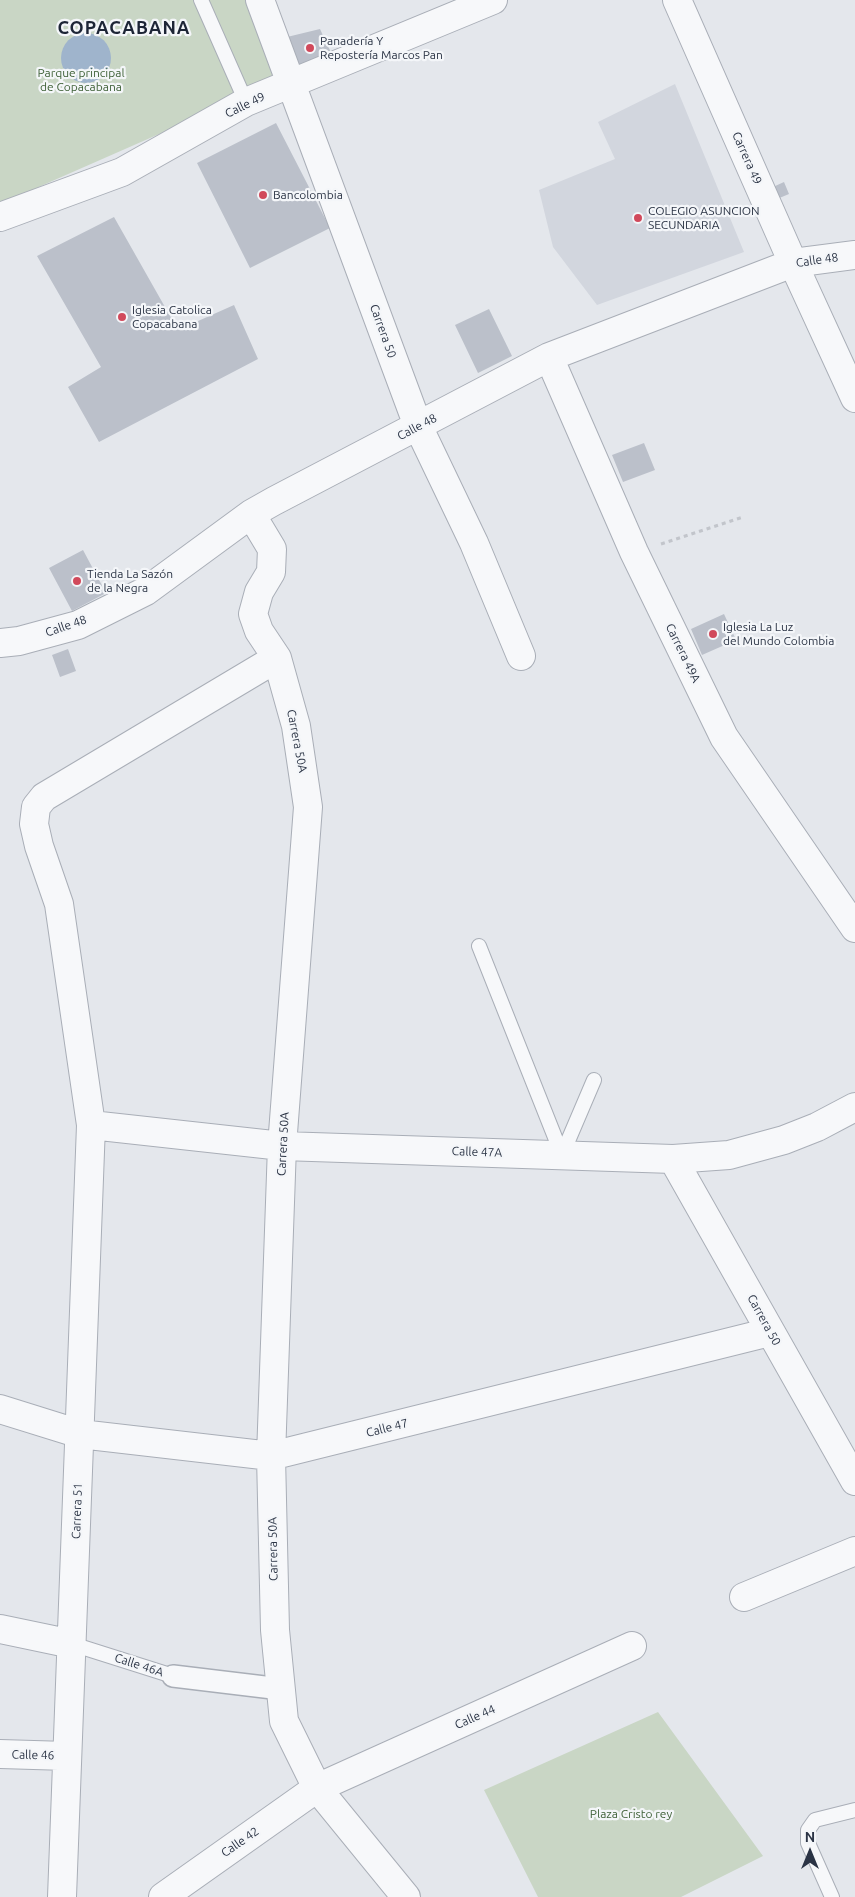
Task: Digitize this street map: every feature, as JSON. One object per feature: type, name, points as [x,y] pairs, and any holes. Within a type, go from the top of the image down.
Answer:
[{"type":"street","name":"Carrera 50","points":[[260,0],[418,426],[474,543],[521,656]]},
{"type":"street","name":"Calle 49","points":[[0,218],[122,172],[246,102],[293,88],[493,0]]},
{"type":"street","name":"Carrera 49","points":[[677,0],[855,398]]},
{"type":"street","points":[[0,218],[56,210],[293,88]]},
{"type":"street","name":"Calle 48","points":[[0,643],[19,641],[78,625],[146,591],[251,514],[549,357],[793,263],[855,255]]},
{"type":"street","name":"Carrera 49A","points":[[549,357],[634,552],[724,737],[855,928]]},
{"type":"street","name":"Carrera 50A","points":[[251,514],[272,549],[271,572],[259,592],[253,614],[259,632],[277,658],[296,726],[308,807],[282,1146],[272,1456],[275,1630],[284,1721],[317,1788],[406,1897]]},
{"type":"street","name":"Carrera 51","points":[[62,1897],[91,1125],[59,904],[39,846],[34,824],[36,807],[44,797],[277,658]]},
{"type":"street","name":"Calle 47A","points":[[91,1125],[282,1146],[673,1158],[729,1155],[784,1140],[817,1128],[855,1107]]},
{"type":"street","name":"Carrera 50","points":[[673,1158],[855,1481]]},
{"type":"street","name":"Calle 47","points":[[0,1410],[80,1434],[272,1456],[770,1332]]},
{"type":"street","points":[[744,1598],[855,1551]]},
{"type":"street","name":"Calle 46A","points":[[0,1629],[72,1644]]},
{"type":"street","name":"Calle 44","points":[[317,1788],[632,1646]]},
{"type":"street","name":"Calle 46A","points":[[173,1676],[281,1689]]},
{"type":"street","name":"Calle 46","points":[[0,1754],[67,1756]]},
{"type":"street","name":"Calle 42","points":[[163,1897],[317,1788]]},
{"type":"lane","points":[[201,0],[246,102]]},
{"type":"lane","points":[[479,946],[562,1155]]},
{"type":"lane","points":[[562,1155],[594,1080]]},
{"type":"lane","name":"Calle 46A","points":[[72,1644],[173,1676]]},
{"type":"lane","points":[[832,1897],[808,1843],[808,1830],[815,1820],[855,1810]]},
{"type":"path","points":[[634,552],[743,517]]},
{"type":"shaded area","name":"COLEGIO ASUNCION SECUNDARIA","points":[[675,84],[744,252],[597,305],[553,247],[539,190],[615,159],[598,122]]},
{"type":"green space","name":"Parque principal de Copacabana","points":[[0,0],[246,0],[282,80],[0,204]]},
{"type":"green space","name":"Plaza Cristo rey","points":[[658,1712],[763,1856],[681,1897],[538,1897],[484,1790]]},
{"type":"water","points":[[91,33],[104,40],[110,48],[110,68],[104,76],[96,82],[81,83],[68,76],[62,68],[61,53],[68,40],[76,34]]},
{"type":"building","name":"Panadería Y Repostería Marcos Pan","points":[[320,29],[334,59],[299,71],[287,37]]},
{"type":"building","name":"Bancolombia","points":[[276,123],[330,228],[250,268],[197,163]]},
{"type":"building","points":[[784,182],[789,194],[777,199],[773,187]]},
{"type":"building","name":"Iglesia Catolica Copacabana","points":[[114,217],[178,330],[234,305],[258,359],[99,442],[68,387],[101,367],[37,256]]},
{"type":"building","points":[[489,309],[512,356],[478,373],[455,325]]},
{"type":"building","points":[[644,443],[655,470],[623,482],[612,455]]},
{"type":"building","name":"Tienda La Sazón de la Negra","points":[[83,550],[106,593],[72,611],[49,568]]},
{"type":"building","name":"Iglesia La Luz del Mundo Colombia","points":[[724,614],[736,640],[702,655],[691,629]]},
{"type":"building","points":[[68,649],[76,671],[60,677],[52,655]]},
{"type":"place","name":"Panadería Y Repostería Marcos Pan","points":[[310,48]]},
{"type":"place","name":"Bancolombia","points":[[263,195]]},
{"type":"place","name":"COLEGIO ASUNCION SECUNDARIA","points":[[638,218]]},
{"type":"place","name":"Iglesia Catolica Copacabana","points":[[122,317]]},
{"type":"place","name":"Tienda La Sazón de la Negra","points":[[77,581]]},
{"type":"place","name":"Iglesia La Luz del Mundo Colombia","points":[[713,634]]},
{"type":"district","name":"COPACABANA","points":[[124,28]]}]
